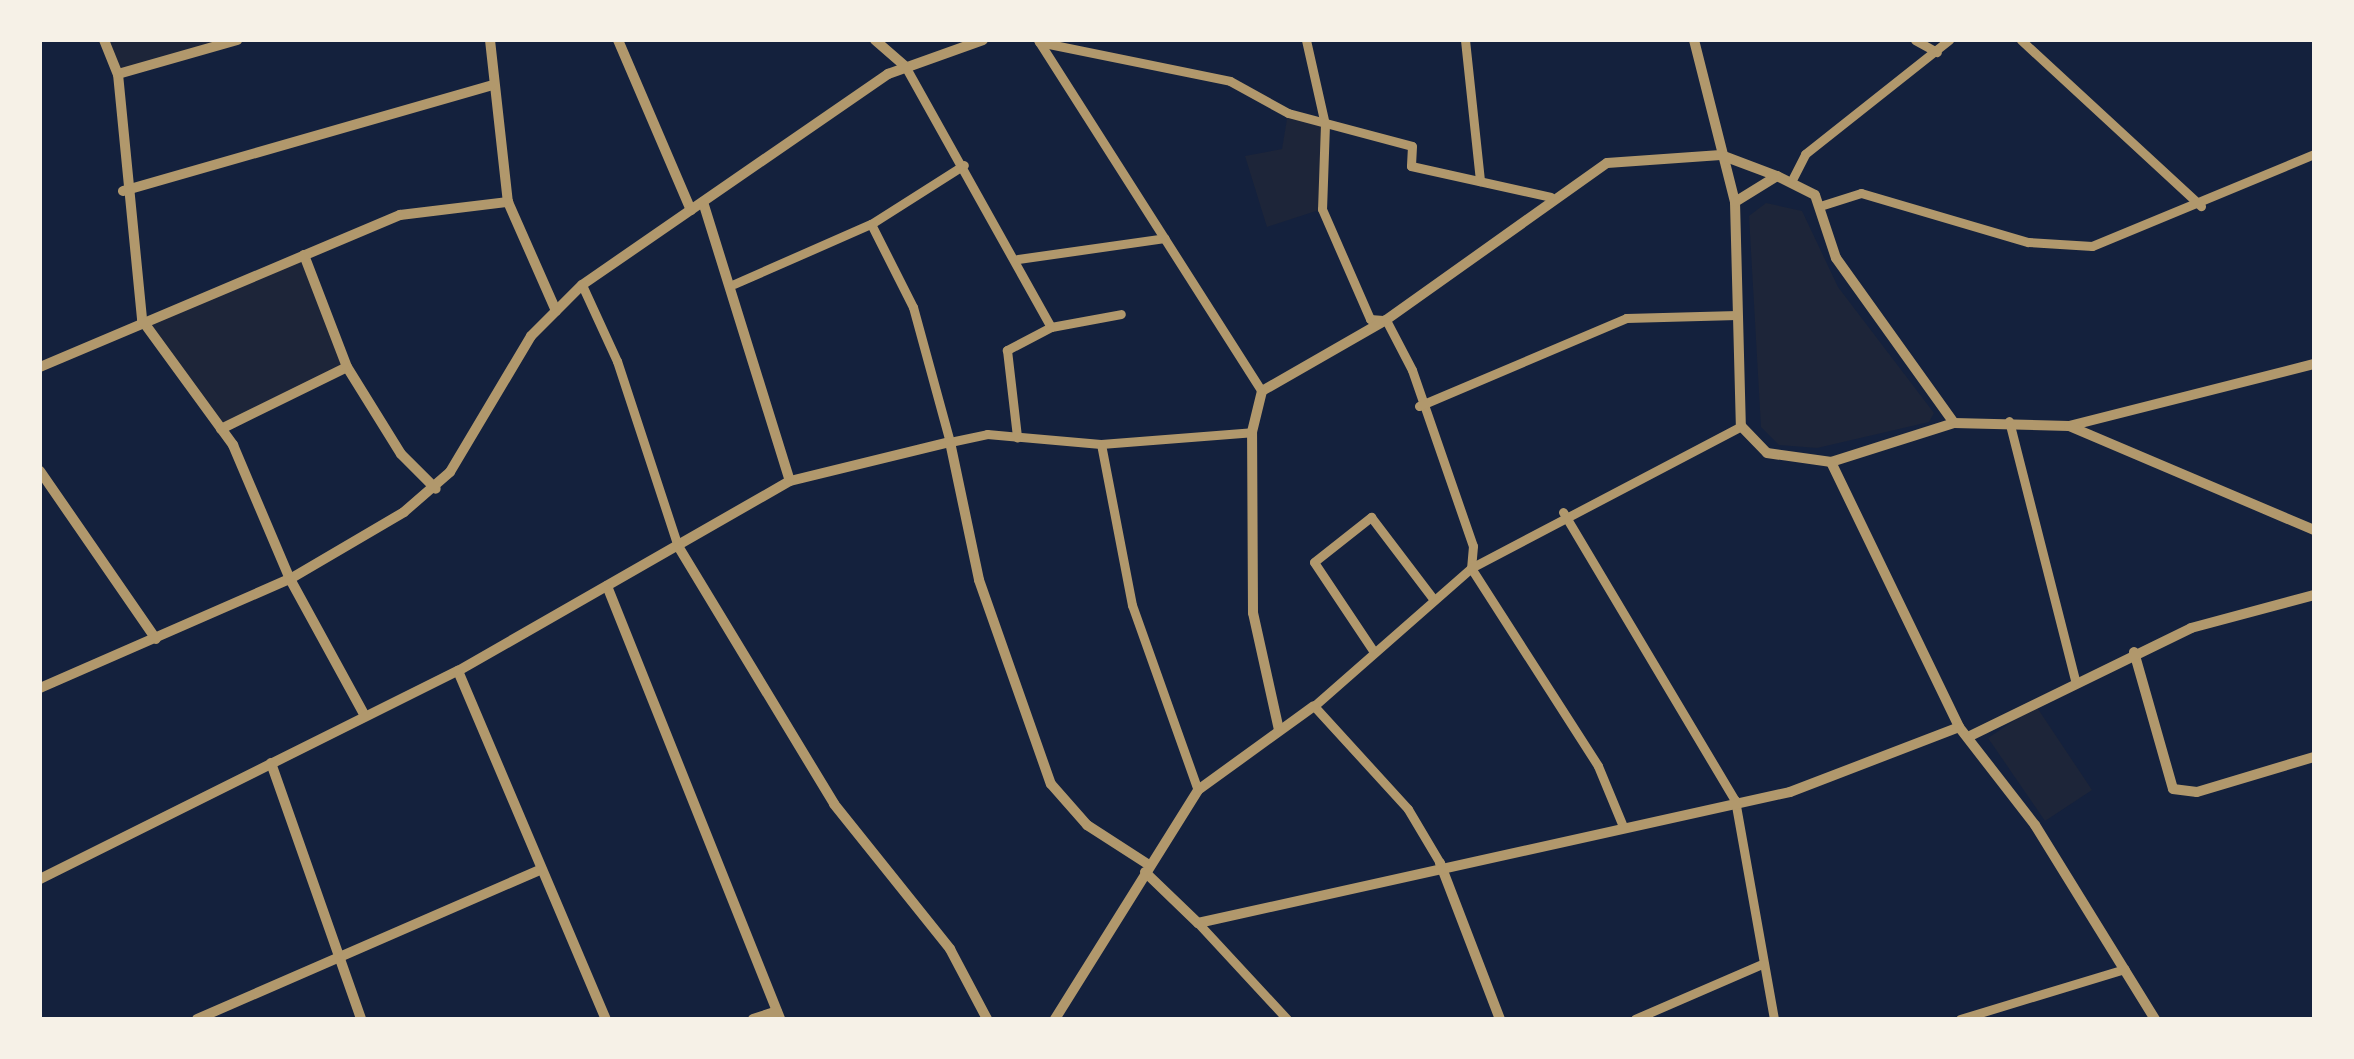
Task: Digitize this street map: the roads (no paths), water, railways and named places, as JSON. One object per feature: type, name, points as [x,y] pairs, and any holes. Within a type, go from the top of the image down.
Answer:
[{"type":"street","points":[[104,40],[118,74],[123,191],[142,320],[221,429],[290,579],[365,716]]},
{"type":"street","points":[[118,74],[237,40]]},
{"type":"street","points":[[490,40],[490,86],[508,202],[556,311]]},
{"type":"street","points":[[618,40],[691,210]]},
{"type":"street","points":[[875,40],[905,66],[1018,259],[1051,326]]},
{"type":"street","points":[[40,688],[290,579],[436,488],[531,336],[582,286],[905,66],[982,40]]},
{"type":"street","points":[[1306,40],[1325,124],[1322,209],[1370,319],[1386,320]]},
{"type":"street","points":[[1465,40],[1480,181]]},
{"type":"street","points":[[1694,40],[1703,92],[1735,202],[1741,426],[1767,452],[1831,462],[1954,424],[2009,420],[2069,426],[2314,530]]},
{"type":"street","points":[[1915,40],[1936,52]]},
{"type":"street","points":[[1794,178],[1806,154],[1949,40]]},
{"type":"street","points":[[2021,40],[2201,206]]},
{"type":"street","points":[[1039,41],[1230,82],[1325,124],[1412,146],[1411,166],[1551,197]]},
{"type":"street","points":[[1039,41],[1262,391],[1252,432],[1258,661],[1279,730]]},
{"type":"street","points":[[123,191],[490,86]]},
{"type":"street","points":[[1820,206],[1860,193],[2068,247],[2201,206],[2314,154]]},
{"type":"street","points":[[1262,391],[1386,320],[1551,197],[1607,163],[1721,155],[1794,178],[1820,206],[1836,258],[1954,424]]},
{"type":"street","points":[[734,284],[871,224],[964,165]]},
{"type":"street","points":[[1735,202],[1778,176]]},
{"type":"street","points":[[40,367],[142,320],[400,215],[508,202]]},
{"type":"street","points":[[703,202],[734,284],[790,481]]},
{"type":"street","points":[[871,224],[914,307],[950,442],[979,580],[1052,784],[1086,825],[1147,868],[1287,1019]]},
{"type":"street","points":[[1018,259],[1165,238]]},
{"type":"street","points":[[304,255],[347,366],[401,454],[436,488]]},
{"type":"street","points":[[582,286],[678,546],[834,804],[950,949],[986,1019]]},
{"type":"street","points":[[1017,437],[1006,350],[1051,326],[1121,314]]},
{"type":"street","points":[[1419,406],[1626,318],[1736,314]]},
{"type":"street","points":[[1386,320],[1473,546],[1471,568],[1598,766],[1622,824]]},
{"type":"street","points":[[2069,426],[2314,364]]},
{"type":"street","points":[[221,429],[347,366]]},
{"type":"street","points":[[2096,417],[2098,439]]},
{"type":"street","points":[[2009,420],[2075,680]]},
{"type":"street","points":[[1055,1019],[1198,790],[1314,706],[1471,568],[1562,512],[1741,426]]},
{"type":"street","points":[[40,880],[458,671],[790,481],[950,442],[1017,437],[1101,444],[1252,432]]},
{"type":"street","points":[[1101,444],[1132,605],[1198,790]]},
{"type":"street","points":[[1831,462],[1959,727],[2036,825],[2156,1019]]},
{"type":"street","points":[[40,471],[156,640]]},
{"type":"street","points":[[1562,512],[1735,800],[1774,1019]]},
{"type":"street","points":[[1374,652],[1314,562],[1371,518],[1434,600]]},
{"type":"street","points":[[607,586],[778,1015],[754,1019]]},
{"type":"street","points":[[1968,737],[2134,652],[2314,595]]},
{"type":"street","points":[[2134,652],[2173,789],[2197,792],[2314,757]]},
{"type":"street","points":[[458,671],[606,1019]]},
{"type":"street","points":[[1314,706],[1408,809],[1440,863],[1500,1019]]},
{"type":"street","points":[[1198,923],[1440,863],[1852,774],[1959,727]]},
{"type":"street","points":[[270,763],[361,1019]]},
{"type":"street","points":[[197,1019],[540,870]]},
{"type":"street","points":[[1635,1019],[1762,964]]},
{"type":"street","points":[[1960,1019],[2125,969]]}]
